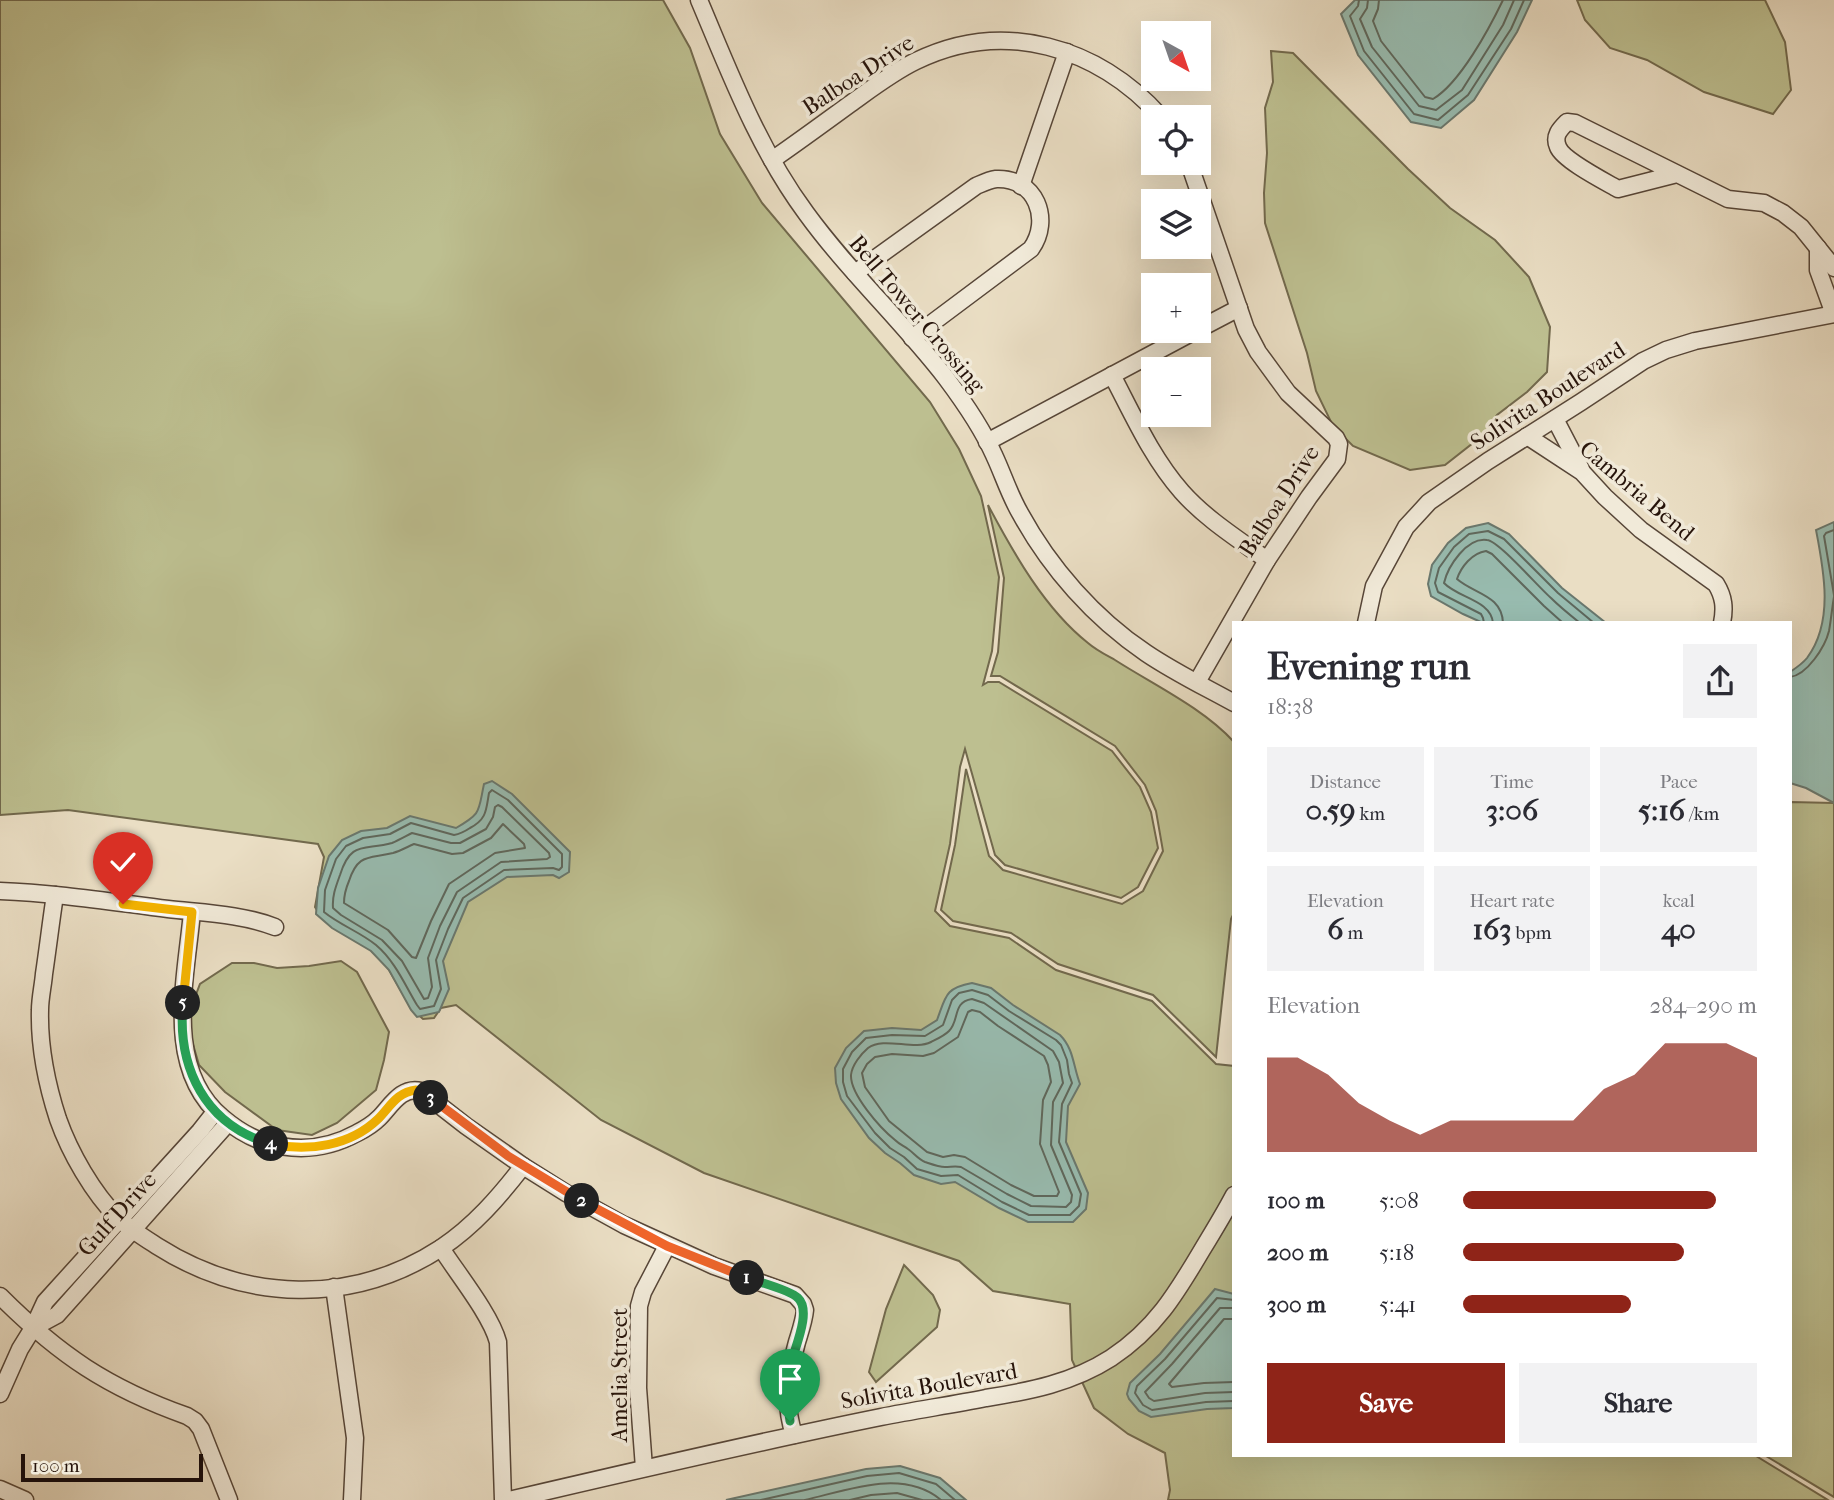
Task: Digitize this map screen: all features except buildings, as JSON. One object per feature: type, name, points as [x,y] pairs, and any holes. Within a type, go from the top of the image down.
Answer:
[{"type":"street","name":"Bell Tower Crossing","points":[[699,0],[741,99],[772,160],[826,240],[912,338],[969,410],[1020,513],[1044,551],[1079,596],[1147,654],[1232,702]]},
{"type":"street","name":"Balboa Drive","points":[[772,160],[901,69],[942,50],[972,43],[1032,43],[1067,52],[1110,72],[1149,105]]},
{"type":"street","points":[[1021,186],[1067,52]]},
{"type":"street","points":[[1677,174],[1618,189],[1566,157],[1558,148],[1556,139],[1559,130],[1567,122],[1574,123],[1728,199],[1763,203],[1801,227],[1834,268]]},
{"type":"street","name":"Balboa Drive","points":[[1193,175],[1246,329],[1272,373],[1306,411],[1332,432],[1339,444],[1337,459],[1308,497],[1267,560],[1197,682]]},
{"type":"street","points":[[855,272],[976,186],[1001,179],[1021,186],[1031,194],[1040,211],[1041,225],[1035,244],[1021,258],[912,338]]},
{"type":"street","points":[[1818,248],[1818,270],[1834,314]]},
{"type":"street","points":[[1211,322],[1238,308]]},
{"type":"street","name":"Solivita Boulevard","points":[[1366,621],[1374,586],[1406,527],[1429,502],[1488,461],[1643,361],[1666,350],[1695,341],[1834,314]]},
{"type":"street","points":[[987,442],[1173,343]]},
{"type":"street","points":[[1112,376],[1156,457],[1183,493],[1215,523],[1267,560]]},
{"type":"street","points":[[1555,419],[1582,472]]},
{"type":"street","name":"Cambria Bend","points":[[1527,436],[1582,472],[1641,530],[1716,584],[1725,608],[1722,621]]},
{"type":"street","points":[[0,891],[192,912],[260,921],[275,927]]},
{"type":"street","points":[[55,895],[40,1009],[44,1065],[53,1102],[69,1146],[105,1203],[133,1231],[188,1264],[211,1275],[236,1282],[287,1290],[334,1287],[384,1275],[441,1248],[467,1228],[491,1206],[523,1166]]},
{"type":"street","points":[[192,912],[182,1036],[192,1075],[201,1094],[215,1112],[247,1135],[271,1144],[297,1148],[323,1146],[357,1133],[379,1117],[403,1092],[416,1090],[523,1166],[624,1225],[714,1266],[795,1295],[803,1304],[804,1315],[789,1370],[787,1392],[794,1435]]},
{"type":"street","name":"Gulf Drive","points":[[0,1394],[45,1302],[215,1112]]},
{"type":"street","name":"Gulf Drive","points":[[33,1328],[57,1315],[228,1123]]},
{"type":"street","name":"Solivita Boulevard","points":[[509,1500],[794,1435],[1031,1390],[1065,1381],[1096,1366],[1131,1342],[1162,1312],[1232,1198]]},
{"type":"street","name":"Amelia Street","points":[[644,1468],[638,1388],[639,1306],[643,1292],[667,1246]]},
{"type":"street","points":[[441,1248],[496,1335],[499,1352],[503,1500]]},
{"type":"street","points":[[334,1287],[354,1427],[352,1500]]},
{"type":"street","points":[[0,1296],[33,1328],[105,1380],[195,1421],[201,1429],[229,1500]]},
{"type":"street","points":[[0,1489],[25,1500]]},
{"type":"green space","points":[[0,0],[663,0],[690,48],[720,134],[762,203],[930,402],[959,449],[981,496],[999,577],[992,651],[983,685],[999,682],[1112,751],[1140,787],[1151,812],[1158,848],[1138,887],[1121,898],[1005,865],[995,855],[965,749],[960,767],[950,844],[935,911],[950,926],[1009,938],[1056,970],[1152,1001],[1216,1064],[1232,1066],[1232,1457],[1758,1457],[1828,1500],[1168,1500],[1170,1490],[1165,1453],[1128,1434],[1094,1408],[1072,1360],[1070,1304],[993,1291],[959,1261],[704,1173],[601,1120],[456,1005],[441,1008],[434,1018],[423,1019],[411,1008],[385,963],[358,939],[322,918],[315,907],[324,857],[318,844],[68,810],[0,815]]},
{"type":"green space","points":[[1577,0],[1765,0],[1785,42],[1791,90],[1773,114],[1704,92],[1647,60],[1610,48],[1585,20]]},
{"type":"green space","points":[[1271,51],[1293,53],[1408,169],[1450,208],[1495,240],[1529,277],[1550,327],[1547,372],[1527,392],[1497,415],[1486,435],[1445,465],[1410,470],[1353,446],[1333,426],[1316,391],[1307,353],[1265,223],[1265,108],[1273,82]]},
{"type":"green space","points":[[988,505],[1032,580],[1072,629],[1098,650],[1208,718],[1232,740],[1232,917],[1216,1057],[1153,995],[1058,964],[1011,933],[953,921],[941,910],[955,845],[966,769],[989,856],[1003,870],[1122,904],[1143,891],[1163,851],[1156,811],[1145,785],[1115,746],[1000,676],[991,676],[998,652],[1004,578]]},
{"type":"green space","points":[[1792,802],[1834,803],[1834,1497],[1768,1457],[1792,1457]]},
{"type":"green space","points":[[341,961],[357,972],[389,1032],[376,1090],[337,1123],[312,1135],[277,1130],[225,1092],[199,1065],[188,1027],[192,1005],[200,984],[232,963],[254,963],[277,968]]},
{"type":"green space","points":[[904,1265],[933,1295],[940,1310],[937,1327],[876,1382],[869,1372],[886,1309]]},
{"type":"water","points":[[1355,0],[1532,0],[1517,32],[1474,100],[1441,128],[1411,122],[1358,55],[1341,14]]},
{"type":"water","points":[[1834,522],[1834,803],[1792,784],[1792,671],[1807,658],[1815,644],[1824,612],[1824,579],[1816,530]]},
{"type":"water","points":[[1488,523],[1509,534],[1562,588],[1603,621],[1479,621],[1431,596],[1428,584],[1432,565],[1448,543],[1466,528]]},
{"type":"water","points":[[492,781],[512,794],[570,852],[569,872],[559,878],[553,875],[507,877],[468,902],[443,961],[449,989],[439,1012],[417,1017],[389,970],[371,951],[332,928],[316,914],[318,888],[329,856],[342,840],[361,831],[387,828],[410,816],[456,828],[475,815],[484,784]]},
{"type":"water","points":[[972,983],[991,988],[1060,1035],[1071,1052],[1080,1084],[1068,1106],[1066,1142],[1088,1193],[1086,1209],[1073,1222],[1028,1222],[955,1182],[941,1184],[914,1175],[869,1138],[841,1099],[835,1068],[846,1048],[864,1031],[892,1028],[921,1030],[937,1020],[951,991]]},
{"type":"water","points":[[1215,1289],[1232,1293],[1232,1408],[1151,1417],[1139,1411],[1127,1394],[1130,1383],[1160,1354]]},
{"type":"water","points":[[900,1466],[940,1478],[966,1500],[726,1500],[866,1469]]},
{"type":"route","points":[[123,904],[192,912],[182,1036],[192,1075],[201,1094],[215,1112],[235,1129],[284,1147],[323,1146],[340,1141],[370,1125],[403,1092],[421,1091],[523,1166],[624,1225],[714,1266],[795,1295],[805,1310],[789,1370],[787,1392],[790,1421]]}]
